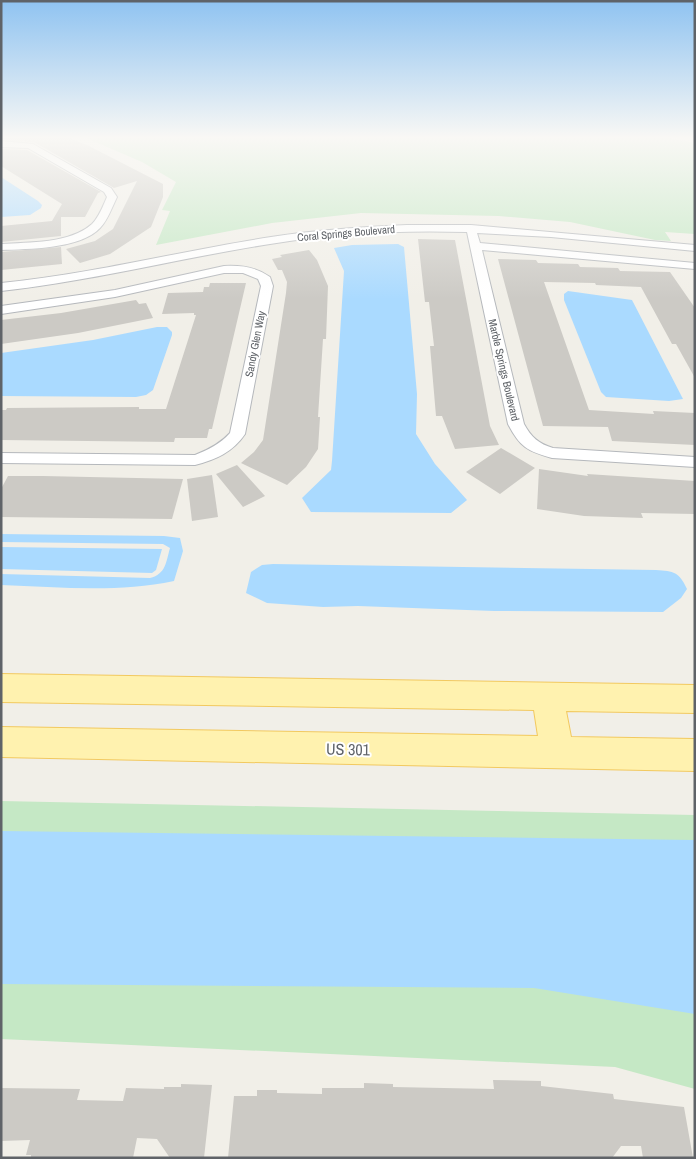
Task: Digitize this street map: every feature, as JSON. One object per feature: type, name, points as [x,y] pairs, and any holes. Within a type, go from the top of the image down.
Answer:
[{"type":"main road","points":[[1,688],[695,699]]},
{"type":"main road","points":[[547,697],[558,753]]},
{"type":"main road","name":"US 301","points":[[1,742],[695,755]]},
{"type":"street","points":[[1,247],[69,239],[85,234],[98,223],[112,197],[109,191]]},
{"type":"street","name":"Coral Springs Boulevard","points":[[1,287],[124,270],[261,242],[311,235],[398,228],[471,228],[695,248]]},
{"type":"street","name":"Marble Springs Boulevard","points":[[471,228],[516,424],[524,439],[540,449],[568,456],[695,462]]},
{"type":"street","points":[[475,246],[692,266],[695,276]]},
{"type":"street","name":"Sandy Glen Way","points":[[1,310],[92,297],[151,286],[218,270],[246,270],[258,273],[266,279],[267,286],[237,434],[228,446],[212,455],[195,460],[1,458]]},
{"type":"green space","points":[[171,191],[695,191],[695,234],[665,232],[671,241],[655,240],[570,222],[499,216],[361,213],[272,223],[156,245],[170,211],[162,210]]},
{"type":"green space","points":[[1,801],[695,815],[695,1089],[615,1067],[1,1039]]},
{"type":"water","points":[[1,191],[23,191],[42,205],[41,208],[30,215],[1,217]]},
{"type":"water","points":[[398,244],[404,247],[417,394],[416,434],[435,464],[467,500],[451,513],[311,512],[302,498],[331,470],[332,461],[344,271],[334,248],[352,245]]},
{"type":"water","points":[[568,291],[632,300],[683,399],[669,401],[606,397],[601,392],[564,300],[564,294]]},
{"type":"water","points":[[157,327],[167,327],[172,332],[172,335],[153,390],[146,395],[136,397],[1,396],[1,353],[93,340]]},
{"type":"water","points":[[1,534],[164,536],[180,538],[183,551],[174,581],[153,585],[110,588],[66,588],[1,585],[1,574],[150,578],[159,574],[162,570],[170,548],[163,544],[1,542]]},
{"type":"water","points":[[1,547],[162,549],[156,570],[152,573],[1,569]]},
{"type":"water","points":[[262,565],[656,570],[675,574],[681,579],[687,589],[681,598],[663,612],[494,611],[358,606],[323,607],[267,603],[246,593],[251,572]]},
{"type":"water","points":[[1,831],[695,840],[695,1014],[534,988],[1,984]]},
{"type":"building","points":[[41,191],[101,192],[98,193],[85,217],[61,217],[61,236],[1,242],[1,226],[52,221],[62,204]]},
{"type":"building","points":[[132,191],[163,191],[163,197],[151,227],[110,254],[80,263],[66,249],[95,241],[113,229]]},
{"type":"building","points":[[418,239],[455,240],[490,426],[499,445],[455,449],[442,416],[436,416],[430,346],[434,346],[429,302],[425,302]]},
{"type":"building","points":[[61,247],[62,264],[1,270],[1,252]]},
{"type":"building","points":[[309,250],[317,260],[328,286],[326,339],[323,339],[318,417],[320,417],[318,449],[306,467],[287,485],[241,463],[254,452],[263,440],[286,293],[287,282],[282,270],[278,270],[272,259],[282,257],[280,255]]},
{"type":"building","points":[[498,259],[578,264],[580,267],[618,268],[620,271],[670,272],[695,308],[695,378],[676,344],[672,344],[641,287],[596,285],[595,283],[544,282],[589,410],[654,414],[653,411],[695,413],[695,445],[612,441],[608,427],[543,426]]},
{"type":"building","points":[[210,283],[246,283],[212,429],[209,429],[207,438],[175,438],[174,442],[1,440],[1,410],[6,410],[7,408],[139,407],[139,409],[166,409],[196,315],[194,313],[162,314],[168,293],[203,292],[204,287],[209,287]]},
{"type":"building","points":[[136,300],[139,304],[146,303],[153,318],[78,333],[1,344],[1,320],[61,313]]},
{"type":"building","points":[[501,448],[535,468],[500,494],[466,472]]},
{"type":"building","points":[[237,465],[265,496],[243,507],[216,474]]},
{"type":"building","points":[[539,469],[588,476],[587,474],[695,481],[695,514],[641,513],[643,518],[584,516],[537,509]]},
{"type":"building","points":[[212,475],[218,517],[192,521],[187,479]]},
{"type":"building","points":[[8,476],[183,479],[172,519],[1,517],[1,489]]},
{"type":"building","points":[[493,1080],[541,1081],[541,1086],[613,1094],[614,1099],[684,1107],[693,1158],[643,1158],[641,1146],[621,1146],[612,1158],[228,1158],[234,1096],[257,1096],[257,1090],[277,1090],[277,1093],[322,1094],[322,1088],[364,1088],[364,1083],[393,1084],[393,1087],[494,1089]]},
{"type":"building","points":[[181,1084],[212,1085],[204,1158],[170,1158],[157,1139],[137,1138],[133,1158],[31,1158],[31,1155],[26,1155],[30,1140],[1,1141],[1,1088],[80,1089],[77,1100],[123,1101],[126,1088],[164,1089],[164,1087],[181,1087]]}]
